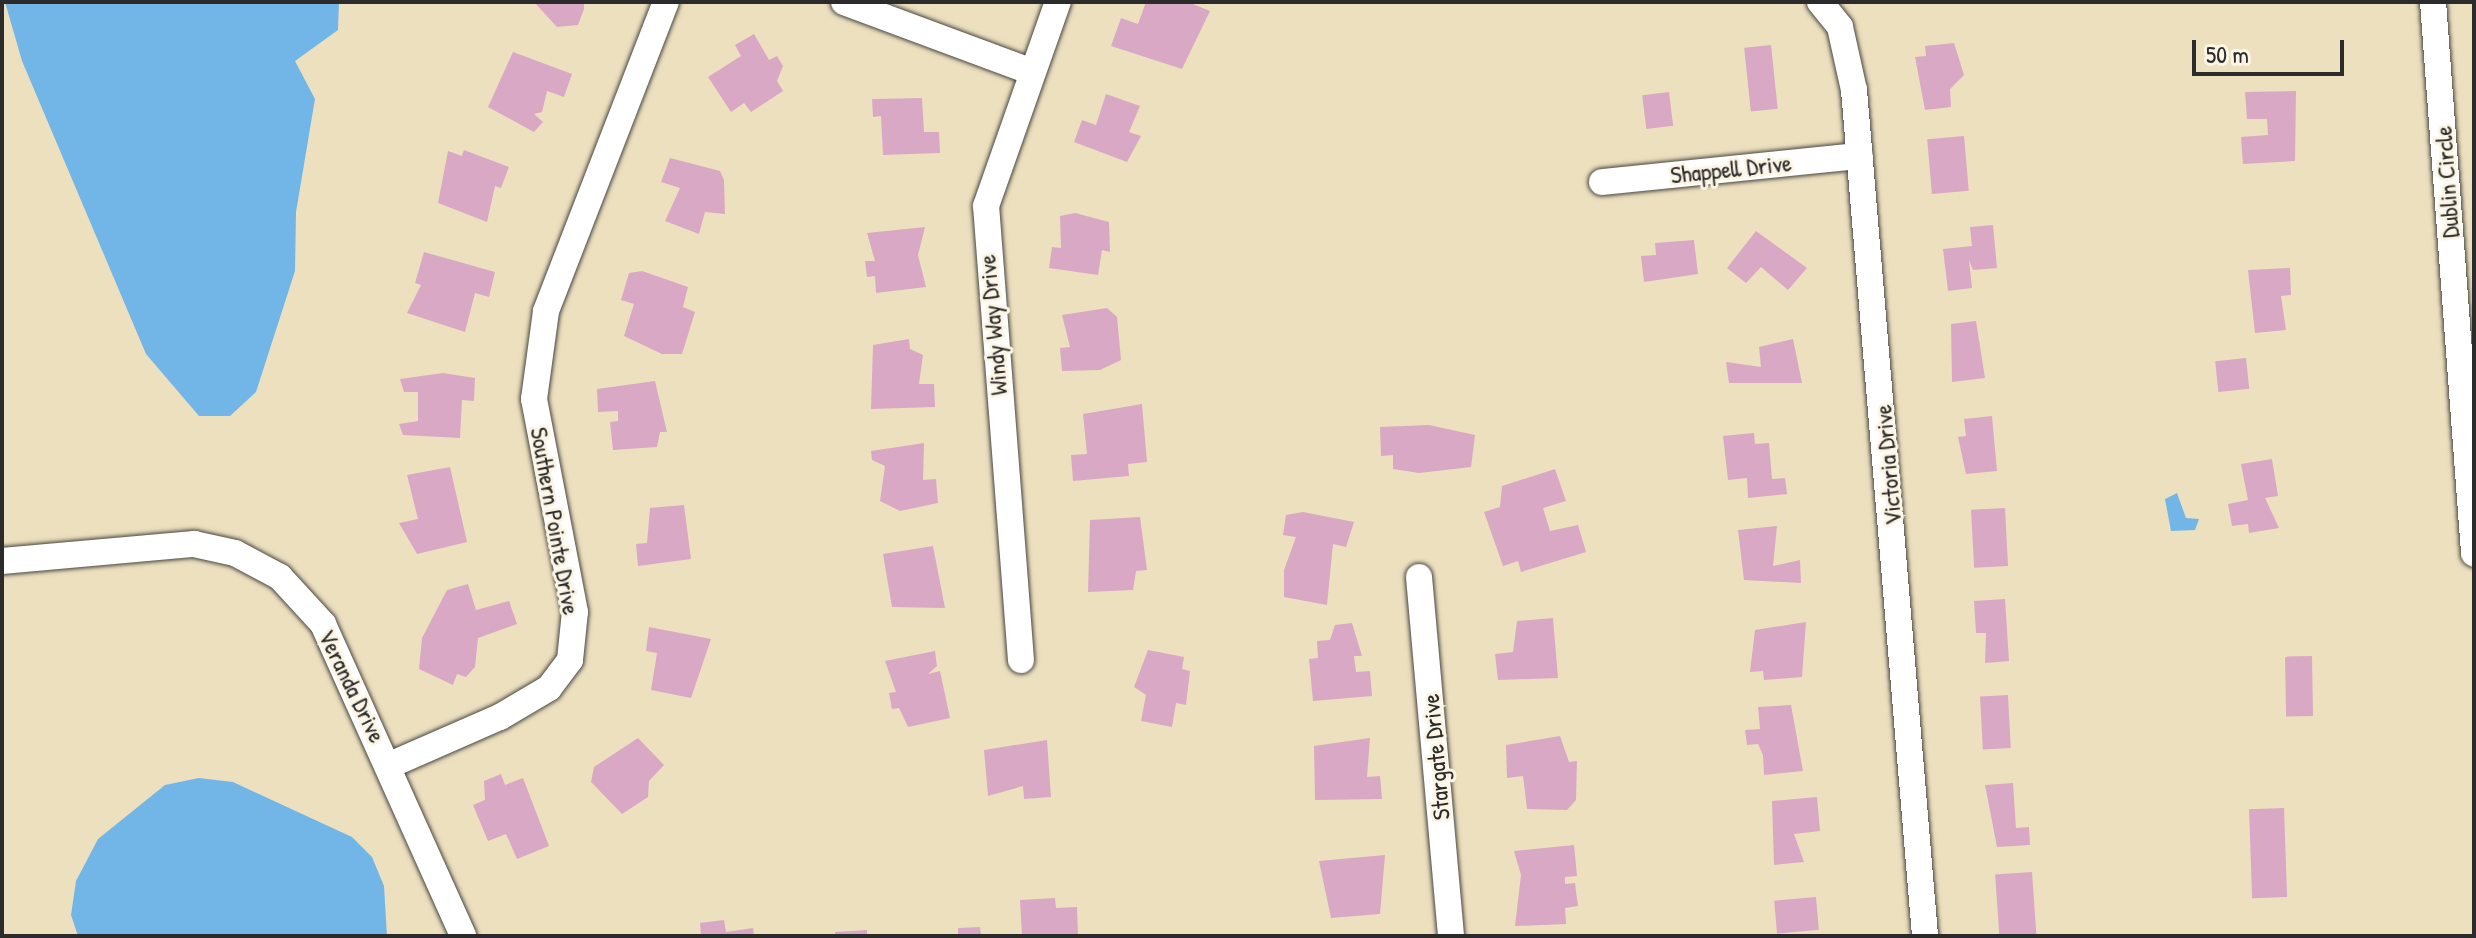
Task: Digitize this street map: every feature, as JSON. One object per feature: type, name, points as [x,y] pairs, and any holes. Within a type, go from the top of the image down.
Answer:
[{"type":"street","name":"Southern Pointe Drive","points":[[390,765],[500,717],[549,688],[570,660],[575,612],[534,399],[546,311],[666,2]]},
{"type":"street","points":[[844,2],[1030,71]]},
{"type":"street","name":"Windy Way Drive","points":[[1021,660],[986,217],[1030,71],[1058,2]]},
{"type":"street","name":"Victoria Drive","points":[[1820,2],[1840,27],[1860,156],[1925,936]]},
{"type":"street","name":"Dublin Circle","points":[[2433,2],[2474,553]]},
{"type":"street","name":"Shappell Drive","points":[[1602,182],[1860,156]]},
{"type":"street","name":"Veranda Drive","points":[[2,561],[194,544],[246,559],[280,577],[323,624],[390,765],[463,936]]},
{"type":"street","name":"Stargate Drive","points":[[1419,577],[1451,936]]},
{"type":"water","points":[[5,2],[339,2],[338,30],[295,61],[315,99],[296,212],[295,271],[256,392],[230,416],[199,416],[146,354],[22,61]]},
{"type":"water","points":[[2177,493],[2186,518],[2199,519],[2195,530],[2171,531],[2165,499]]},
{"type":"water","points":[[199,778],[233,782],[352,837],[372,857],[384,886],[387,936],[78,936],[71,915],[76,881],[98,839],[165,785]]},
{"type":"building","points":[[534,2],[584,2],[584,9],[578,25],[557,27]]},
{"type":"building","points":[[1146,2],[1188,2],[1210,11],[1182,69],[1111,46],[1121,18],[1138,24]]},
{"type":"building","points":[[754,34],[769,60],[777,56],[783,66],[777,81],[783,91],[751,112],[744,103],[731,112],[708,77],[741,56],[735,45]]},
{"type":"building","points":[[1954,43],[1964,75],[1950,89],[1951,107],[1925,110],[1915,57],[1926,56],[1925,46]]},
{"type":"building","points":[[1771,45],[1778,109],[1751,111],[1744,48]]},
{"type":"building","points":[[513,52],[572,74],[564,97],[547,91],[542,112],[534,114],[543,122],[534,132],[488,107]]},
{"type":"building","points":[[2296,91],[2295,161],[2243,164],[2241,137],[2268,135],[2267,119],[2247,119],[2245,92]]},
{"type":"building","points":[[1669,92],[1673,126],[1646,129],[1642,95]]},
{"type":"building","points":[[1106,94],[1140,106],[1129,132],[1141,136],[1127,162],[1074,142],[1082,120],[1096,125]]},
{"type":"building","points":[[922,98],[924,132],[939,132],[940,153],[883,155],[881,116],[873,117],[872,99]]},
{"type":"building","points":[[1964,136],[1969,191],[1932,194],[1927,139]]},
{"type":"building","points":[[464,150],[509,167],[501,188],[495,186],[487,222],[438,203],[448,151],[462,156]]},
{"type":"building","points":[[670,158],[720,171],[724,180],[725,214],[705,212],[699,234],[665,221],[680,188],[661,182]]},
{"type":"building","points":[[1075,213],[1109,222],[1110,252],[1102,250],[1098,275],[1049,268],[1052,247],[1061,248],[1060,216]]},
{"type":"building","points":[[1993,225],[1997,268],[1973,270],[1969,260],[1972,288],[1948,291],[1943,249],[1972,246],[1970,227]]},
{"type":"building","points":[[925,227],[918,255],[926,287],[876,293],[875,276],[867,277],[865,261],[875,261],[867,233]]},
{"type":"building","points":[[1756,231],[1807,268],[1788,290],[1761,267],[1746,283],[1727,268]]},
{"type":"building","points":[[1694,240],[1698,274],[1644,282],[1641,256],[1656,255],[1655,243]]},
{"type":"building","points":[[424,252],[495,272],[489,297],[475,293],[465,332],[407,313],[421,285],[415,283]]},
{"type":"building","points":[[2290,268],[2291,295],[2281,296],[2286,330],[2255,333],[2248,270]]},
{"type":"building","points":[[642,271],[688,287],[683,307],[695,312],[682,354],[662,354],[624,336],[634,304],[621,300],[629,273]]},
{"type":"building","points":[[1107,308],[1117,317],[1121,360],[1100,370],[1062,371],[1060,348],[1070,347],[1062,315]]},
{"type":"building","points":[[1976,321],[1985,378],[1952,382],[1951,324]]},
{"type":"building","points":[[909,339],[910,349],[923,355],[919,384],[934,384],[935,407],[871,409],[873,345]]},
{"type":"building","points":[[1793,339],[1802,383],[1729,383],[1726,362],[1761,367],[1759,347]]},
{"type":"building","points":[[2246,358],[2249,389],[2218,392],[2215,361]]},
{"type":"building","points":[[443,373],[475,378],[474,401],[462,400],[460,438],[403,435],[399,424],[418,421],[418,392],[404,392],[400,379]]},
{"type":"building","points":[[655,381],[667,432],[660,432],[657,447],[613,450],[610,422],[618,421],[618,411],[598,412],[597,389]]},
{"type":"building","points":[[1142,404],[1147,462],[1128,464],[1129,476],[1073,481],[1071,455],[1087,454],[1083,414]]},
{"type":"building","points":[[1992,416],[1997,471],[1966,474],[1958,437],[1966,436],[1964,419]]},
{"type":"building","points":[[1429,425],[1475,435],[1471,467],[1419,473],[1393,469],[1393,455],[1381,456],[1380,427]]},
{"type":"building","points":[[1754,433],[1755,444],[1769,443],[1772,479],[1785,478],[1787,494],[1748,498],[1747,478],[1728,480],[1723,436]]},
{"type":"building","points":[[924,443],[923,480],[936,479],[938,503],[900,511],[880,501],[885,466],[872,460],[871,451]]},
{"type":"building","points":[[2272,459],[2278,496],[2265,498],[2279,528],[2249,533],[2248,524],[2232,526],[2228,504],[2248,500],[2241,464]]},
{"type":"building","points":[[450,467],[467,542],[417,554],[399,523],[418,519],[407,475]]},
{"type":"building","points":[[1555,469],[1566,501],[1543,508],[1550,531],[1578,525],[1586,552],[1521,572],[1518,561],[1503,566],[1484,512],[1500,507],[1502,486]]},
{"type":"building","points":[[684,505],[691,559],[638,566],[636,544],[647,543],[650,508]]},
{"type":"building","points":[[2005,508],[2008,566],[1974,568],[1971,510]]},
{"type":"building","points":[[1303,512],[1354,522],[1346,547],[1333,544],[1327,605],[1284,597],[1284,570],[1296,537],[1283,535],[1286,515]]},
{"type":"building","points":[[1140,517],[1147,570],[1136,571],[1133,590],[1088,592],[1090,520]]},
{"type":"building","points":[[1777,526],[1773,566],[1800,560],[1801,583],[1744,580],[1738,530]]},
{"type":"building","points":[[933,546],[945,608],[892,607],[883,554]]},
{"type":"building","points":[[468,584],[476,610],[509,601],[517,624],[478,638],[475,667],[466,677],[457,674],[453,685],[419,669],[422,638],[447,590]]},
{"type":"building","points":[[2005,599],[2009,661],[1985,663],[1986,633],[1976,633],[1974,601]]},
{"type":"building","points":[[1553,618],[1558,678],[1498,680],[1495,654],[1513,652],[1517,621]]},
{"type":"building","points":[[1806,622],[1802,677],[1764,680],[1763,671],[1750,672],[1755,630]]},
{"type":"building","points":[[1352,623],[1362,656],[1354,656],[1356,672],[1370,671],[1372,696],[1313,701],[1309,659],[1318,658],[1317,641],[1330,640],[1335,625]]},
{"type":"building","points":[[649,627],[711,639],[691,698],[651,690],[657,653],[646,651]]},
{"type":"building","points":[[1148,650],[1184,657],[1182,669],[1190,671],[1186,705],[1176,703],[1172,727],[1141,721],[1146,695],[1134,687]]},
{"type":"building","points":[[935,651],[937,666],[928,674],[940,671],[950,718],[908,727],[899,708],[892,709],[889,693],[896,692],[885,661]]},
{"type":"building","points":[[2285,656],[2312,656],[2313,716],[2286,716]]},
{"type":"building","points":[[2008,695],[2011,748],[1983,749],[1980,696]]},
{"type":"building","points":[[1791,705],[1803,771],[1764,775],[1763,755],[1758,744],[1747,745],[1745,730],[1760,729],[1758,707]]},
{"type":"building","points":[[1560,736],[1569,762],[1577,761],[1576,800],[1567,810],[1527,809],[1523,776],[1507,778],[1506,745]]},
{"type":"building","points":[[638,738],[664,765],[649,781],[648,797],[622,814],[591,782],[594,767]]},
{"type":"building","points":[[1370,738],[1367,777],[1380,776],[1382,799],[1315,800],[1314,746]]},
{"type":"building","points":[[1047,740],[1051,797],[1024,799],[1023,786],[988,796],[984,750]]},
{"type":"building","points":[[501,774],[505,785],[523,778],[549,846],[517,859],[506,834],[488,841],[473,805],[485,800],[484,781]]},
{"type":"building","points":[[2013,783],[2016,828],[2029,827],[2030,845],[1997,847],[1985,785]]},
{"type":"building","points":[[1817,797],[1820,831],[1794,834],[1804,862],[1774,865],[1772,801]]},
{"type":"building","points":[[2284,808],[2287,897],[2252,898],[2249,809]]},
{"type":"building","points":[[1574,845],[1577,876],[1565,877],[1565,884],[1575,883],[1578,906],[1565,908],[1566,924],[1515,926],[1521,875],[1514,851]]},
{"type":"building","points":[[1385,855],[1380,914],[1331,918],[1319,861]]},
{"type":"building","points":[[2032,872],[2036,936],[1999,936],[1995,875]]},
{"type":"building","points":[[1816,897],[1819,930],[1777,934],[1774,901]]},
{"type":"building","points":[[1055,898],[1056,908],[1077,907],[1078,936],[1022,936],[1020,900]]},
{"type":"building","points":[[724,920],[726,932],[753,928],[754,936],[701,936],[700,923]]},
{"type":"building","points":[[980,927],[981,936],[958,936],[958,928]]},
{"type":"building","points":[[867,930],[867,936],[835,936],[835,932]]}]
